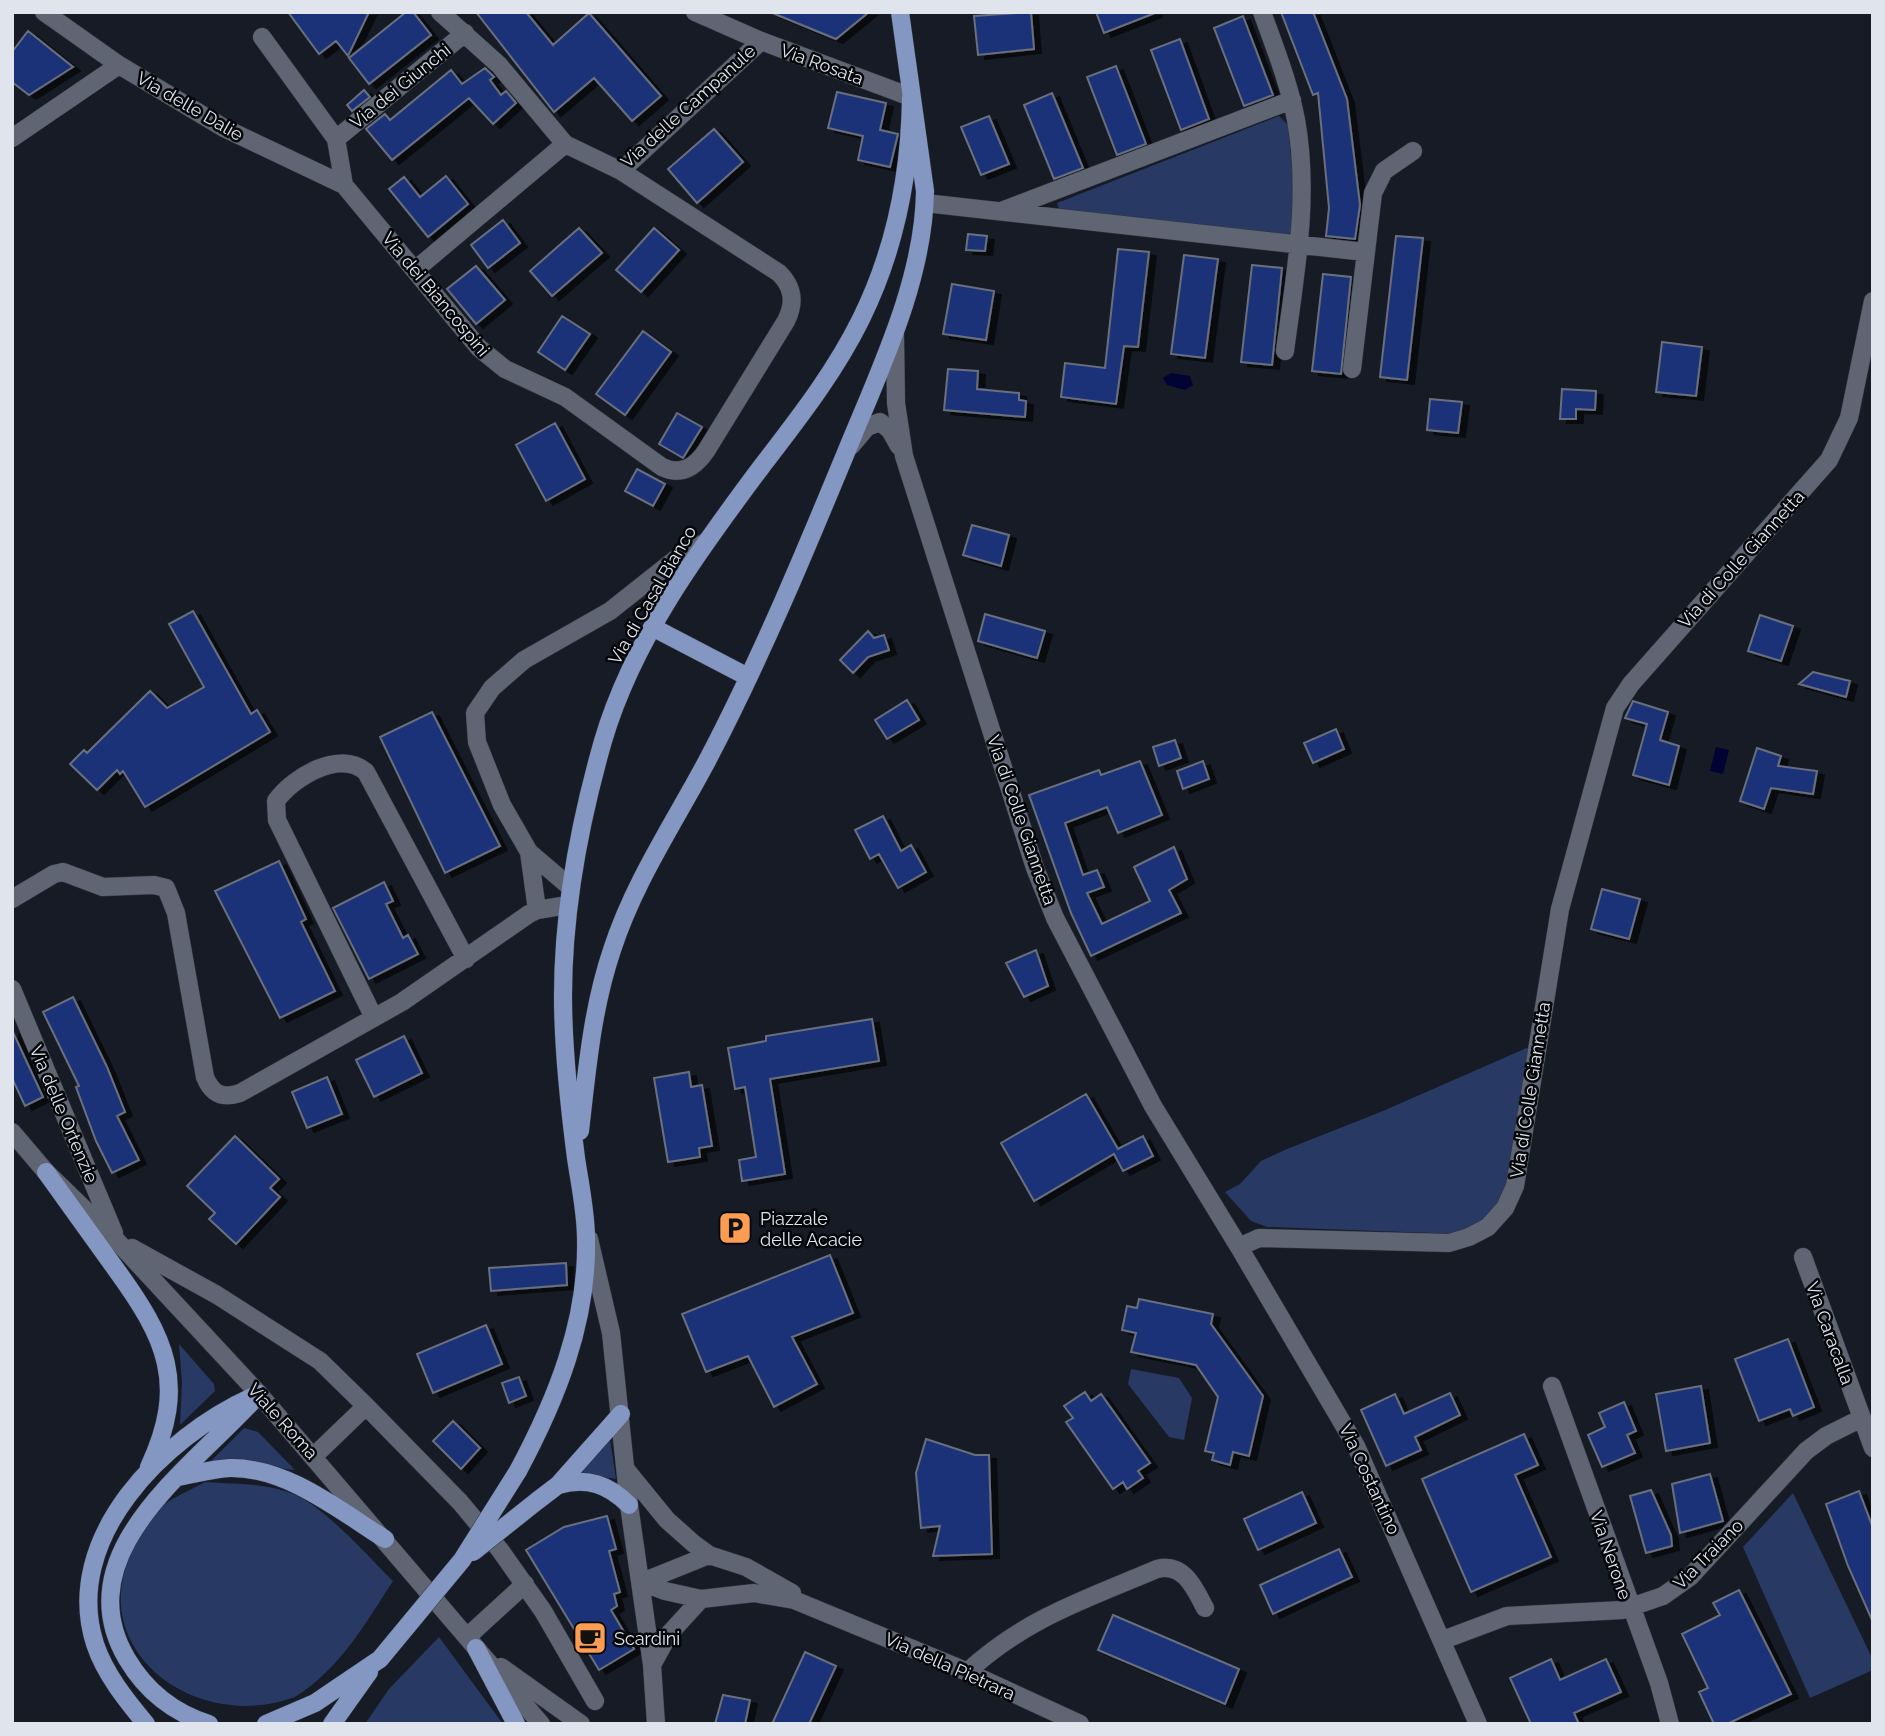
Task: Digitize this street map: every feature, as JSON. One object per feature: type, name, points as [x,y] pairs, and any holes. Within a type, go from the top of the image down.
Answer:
[{"type":"main road","name":"Via di Casal Bianco","points":[[576,1159],[596,1006],[617,935],[641,881],[777,619],[845,454],[913,273],[925,202],[921,152],[900,12]]},
{"type":"main road","name":"Via di Casal Bianco","points":[[462,1560],[518,1471],[551,1405],[570,1351],[583,1288],[586,1226],[565,1073],[563,998],[569,896],[579,836],[610,720],[622,688],[653,628],[706,542],[813,398],[851,338],[872,297],[892,239],[905,189],[911,97]]},
{"type":"main road","points":[[653,628],[748,677]]},
{"type":"main road","points":[[46,1172],[139,1300],[163,1344],[170,1380],[169,1409],[162,1439],[146,1473],[112,1518],[95,1552],[88,1605],[93,1635],[104,1664],[146,1724]]},
{"type":"main road","points":[[146,1473],[220,1413],[259,1394]]},
{"type":"main road","points":[[209,1724],[174,1708],[140,1679],[121,1649],[112,1615],[113,1582],[129,1536],[150,1504],[259,1394]]},
{"type":"main road","points":[[332,1724],[364,1679],[462,1560],[558,1485],[621,1414]]},
{"type":"main road","points":[[177,1477],[232,1468],[268,1474],[321,1499],[385,1539]]},
{"type":"main road","points":[[558,1485],[584,1481],[604,1485],[629,1505]]},
{"type":"main road","points":[[471,1643],[516,1724]]},
{"type":"main road","points":[[266,1724],[315,1703],[380,1659]]},
{"type":"main road","points":[[346,1724],[364,1679]]},
{"type":"street","name":"Via delle Dalie","points":[[44,12],[119,65],[224,128],[344,184]]},
{"type":"street","points":[[415,270],[565,144],[499,65],[440,12]]},
{"type":"street","name":"Via Rosata","points":[[695,12],[761,41],[911,97]]},
{"type":"street","points":[[1262,12],[1292,100],[1301,171],[1298,244],[1285,351]]},
{"type":"street","name":"Via dei Giunchi","points":[[336,139],[465,33]]},
{"type":"street","name":"Via dei Biancospini","points":[[262,37],[336,139],[344,184],[466,334],[493,362],[565,397],[662,467],[681,471],[696,463],[786,321],[792,307],[792,294],[779,273],[621,171]]},
{"type":"street","name":"Via delle Campanule","points":[[565,144],[621,171],[761,41]]},
{"type":"street","points":[[12,138],[119,65]]},
{"type":"street","points":[[1001,211],[1292,100]]},
{"type":"street","points":[[1352,369],[1365,252],[1376,185],[1384,171],[1413,151]]},
{"type":"street","points":[[925,202],[1365,252]]},
{"type":"street","name":"Via di Colle Giannetta","points":[[895,325],[896,403],[904,456],[1035,868],[1055,918],[1153,1106],[1239,1247],[1259,1238],[1449,1243],[1479,1232],[1500,1215],[1510,1198],[1521,1159],[1566,886],[1615,708],[1630,684],[1835,450],[1849,418],[1873,301]]},
{"type":"street","name":"Via di Colle Giannetta","points":[[845,454],[867,427],[880,422],[890,430],[904,456]]},
{"type":"street","points":[[12,899],[54,874],[63,872],[103,887],[154,885],[166,888],[176,914],[205,1077],[211,1088],[220,1096],[240,1093],[374,1018],[537,910],[569,896],[529,852],[488,774],[475,732],[479,705],[500,679],[524,660],[594,622],[632,597],[682,554],[706,542]]},
{"type":"street","points":[[374,1018],[277,820],[276,801],[292,783],[338,762],[351,762],[366,772],[466,958]]},
{"type":"street","points":[[529,852],[537,910]]},
{"type":"street","name":"Via delle Ortenzie","points":[[12,989],[116,1240]]},
{"type":"street","name":"Viale Roma","points":[[12,1132],[46,1172],[116,1240],[259,1394],[541,1723]]},
{"type":"street","points":[[586,1226],[611,1333],[628,1471],[629,1505],[652,1665],[656,1724]]},
{"type":"street","points":[[116,1240],[217,1295],[320,1361],[460,1502],[525,1584],[595,1700]]},
{"type":"street","name":"Via Costantino","points":[[1239,1247],[1356,1446],[1478,1724]]},
{"type":"street","name":"Via Caracalla","points":[[1803,1257],[1860,1419],[1873,1448]]},
{"type":"street","name":"Via Nerone","points":[[1552,1386],[1670,1724]]},
{"type":"street","points":[[314,1456],[366,1406]]},
{"type":"street","name":"Via Traiano","points":[[1443,1640],[1482,1623],[1519,1614],[1630,1608],[1655,1600],[1685,1581],[1806,1451],[1826,1436],[1860,1419]]},
{"type":"street","points":[[628,1471],[667,1520],[709,1555],[761,1574],[819,1609]]},
{"type":"street","points":[[642,1582],[709,1555]]},
{"type":"street","points":[[967,1672],[1002,1641],[1028,1625],[1164,1568],[1178,1571],[1189,1579],[1205,1608]]},
{"type":"street","points":[[642,1582],[665,1591],[701,1599],[769,1594],[819,1609]]},
{"type":"street","points":[[525,1584],[471,1643],[580,1724]]},
{"type":"street","points":[[652,1665],[669,1634],[701,1599]]},
{"type":"street","name":"Via della Pietrara","points":[[819,1609],[1080,1724]]},
{"type":"shaded area","points":[[1279,116],[1288,125],[1293,179],[1291,232],[1282,239],[1060,212],[1057,203]]},
{"type":"shaded area","points":[[1171,373],[1190,376],[1193,385],[1185,390],[1167,385],[1163,378]]},
{"type":"shaded area","points":[[1716,747],[1729,750],[1723,774],[1710,771]]},
{"type":"shaded area","points":[[1529,1047],[1509,1183],[1489,1219],[1458,1234],[1267,1227],[1251,1221],[1225,1192],[1240,1184],[1261,1161]]},
{"type":"shaded area","points":[[179,1344],[214,1384],[215,1391],[180,1425],[182,1383]]},
{"type":"shaded area","points":[[1131,1369],[1179,1378],[1192,1398],[1184,1440],[1169,1437],[1128,1384]]},
{"type":"shaded area","points":[[244,1428],[258,1432],[295,1470],[211,1461]]},
{"type":"shaded area","points":[[610,1439],[616,1479],[579,1473]]},
{"type":"shaded area","points":[[205,1482],[265,1486],[299,1497],[328,1517],[393,1581],[350,1645],[325,1673],[295,1697],[255,1706],[217,1703],[182,1691],[153,1670],[132,1643],[121,1611],[124,1574],[141,1536],[159,1509]]},
{"type":"shaded area","points":[[1793,1493],[1873,1660],[1873,1670],[1810,1698],[1743,1547]]},
{"type":"shaded area","points":[[439,1637],[503,1724],[365,1724],[389,1689]]},
{"type":"building","points":[[288,12],[369,12],[348,56],[336,41],[319,54]]},
{"type":"building","points":[[406,12],[413,12],[431,35],[369,84],[349,58]]},
{"type":"building","points":[[476,12],[526,12],[553,45],[589,13],[661,96],[632,121],[594,78],[554,112]]},
{"type":"building","points":[[770,12],[869,12],[836,39]]},
{"type":"building","points":[[1031,12],[1034,49],[978,55],[974,16]]},
{"type":"building","points":[[1096,12],[1155,12],[1155,13],[1104,33]]},
{"type":"building","points":[[1281,12],[1313,12],[1347,99],[1360,205],[1355,239],[1326,236],[1329,208],[1318,93],[1313,95]]},
{"type":"building","points":[[1243,16],[1273,95],[1244,106],[1214,28]]},
{"type":"building","points":[[28,31],[73,67],[29,95],[12,82],[12,52]]},
{"type":"building","points":[[1180,39],[1209,119],[1181,130],[1151,50]]},
{"type":"building","points":[[1116,66],[1146,144],[1117,155],[1087,77]]},
{"type":"building","points":[[485,68],[494,77],[490,80],[501,95],[506,91],[516,103],[493,124],[469,98],[392,160],[366,129],[385,114],[390,120],[451,70],[462,84]]},
{"type":"building","points":[[364,90],[370,97],[352,111],[347,105]]},
{"type":"building","points":[[837,92],[886,103],[880,130],[898,134],[890,167],[858,160],[863,136],[828,128]]},
{"type":"building","points":[[1052,93],[1083,168],[1054,179],[1024,105]]},
{"type":"building","points":[[989,116],[1009,164],[981,175],[961,127]]},
{"type":"building","points":[[714,129],[743,162],[697,203],[668,169]]},
{"type":"building","points":[[446,176],[468,204],[428,237],[389,189],[404,177],[420,197]]},
{"type":"building","points":[[503,220],[520,243],[488,268],[471,245]]},
{"type":"building","points":[[579,228],[602,253],[552,296],[530,271]]},
{"type":"building","points":[[654,228],[679,250],[641,292],[616,270]]},
{"type":"building","points":[[968,234],[987,236],[985,251],[966,250]]},
{"type":"building","points":[[1396,236],[1423,238],[1407,380],[1380,377]]},
{"type":"building","points":[[1118,249],[1149,252],[1138,347],[1124,346],[1116,404],[1061,397],[1065,363],[1105,368]]},
{"type":"building","points":[[1184,255],[1218,259],[1205,358],[1171,354]]},
{"type":"building","points":[[1252,265],[1282,268],[1272,365],[1241,362]]},
{"type":"building","points":[[476,266],[505,300],[476,324],[447,289]]},
{"type":"building","points":[[1323,274],[1351,277],[1341,374],[1312,371]]},
{"type":"building","points":[[952,284],[994,291],[986,340],[943,334]]},
{"type":"building","points":[[562,316],[590,334],[565,370],[538,352]]},
{"type":"building","points":[[643,331],[671,352],[625,415],[596,394]]},
{"type":"building","points":[[1662,342],[1702,347],[1696,396],[1656,392]]},
{"type":"building","points":[[948,369],[978,371],[977,389],[1019,393],[1019,400],[1026,401],[1025,417],[944,410]]},
{"type":"building","points":[[1562,389],[1596,391],[1595,410],[1576,409],[1576,419],[1560,419]]},
{"type":"building","points":[[1430,399],[1462,402],[1458,433],[1427,430]]},
{"type":"building","points":[[677,413],[702,427],[683,458],[659,444]]},
{"type":"building","points":[[555,423],[585,479],[546,501],[516,445]]},
{"type":"building","points":[[637,469],[665,484],[653,506],[625,491]]},
{"type":"building","points":[[972,525],[1009,535],[1001,566],[963,555]]},
{"type":"building","points":[[193,611],[251,714],[257,710],[270,732],[145,807],[123,771],[120,774],[117,770],[97,790],[70,764],[84,750],[87,753],[150,691],[167,708],[204,687],[169,624]]},
{"type":"building","points":[[985,614],[1045,631],[1037,658],[978,641]]},
{"type":"building","points":[[1760,615],[1793,626],[1781,661],[1748,651]]},
{"type":"building","points":[[868,631],[874,638],[884,635],[889,650],[868,657],[853,673],[840,660]]},
{"type":"building","points":[[1813,672],[1850,681],[1846,697],[1799,684]]},
{"type":"building","points":[[907,700],[919,720],[887,739],[875,720]]},
{"type":"building","points":[[1633,701],[1668,712],[1660,740],[1679,746],[1669,785],[1633,775],[1647,724],[1625,718]]},
{"type":"building","points":[[432,712],[500,846],[445,873],[380,737]]},
{"type":"building","points":[[1336,729],[1344,749],[1313,763],[1304,743]]},
{"type":"building","points":[[1175,740],[1181,758],[1159,766],[1153,747]]},
{"type":"building","points":[[1757,748],[1781,756],[1778,766],[1817,771],[1813,794],[1771,788],[1764,809],[1740,801]]},
{"type":"building","points":[[1140,761],[1162,815],[1118,833],[1107,807],[1065,823],[1083,875],[1097,870],[1104,887],[1087,893],[1102,924],[1150,901],[1134,867],[1174,847],[1187,879],[1169,890],[1181,913],[1091,956],[1071,913],[1029,795],[1099,770],[1101,775]]},
{"type":"building","points":[[1203,761],[1209,779],[1183,789],[1177,771]]},
{"type":"building","points":[[883,816],[901,851],[911,845],[926,872],[898,888],[879,854],[870,859],[855,830]]},
{"type":"building","points":[[279,861],[306,919],[301,922],[335,991],[280,1018],[215,891]]},
{"type":"building","points":[[384,882],[393,901],[386,904],[403,938],[408,935],[418,954],[369,979],[333,908]]},
{"type":"building","points":[[1602,889],[1640,899],[1629,939],[1591,929]]},
{"type":"building","points":[[1036,950],[1048,986],[1024,997],[1006,963]]},
{"type":"building","points":[[73,997],[107,1067],[125,1112],[117,1116],[139,1160],[112,1173],[96,1141],[76,1087],[79,1086],[43,1012]]},
{"type":"building","points":[[872,1019],[879,1061],[770,1079],[785,1174],[742,1181],[739,1160],[756,1157],[745,1087],[735,1089],[728,1048],[766,1041],[766,1036]]},
{"type":"building","points":[[12,1030],[43,1097],[25,1106],[12,1078]]},
{"type":"building","points":[[404,1036],[422,1073],[374,1097],[356,1060]]},
{"type":"building","points":[[689,1072],[691,1087],[702,1085],[712,1146],[699,1148],[700,1157],[668,1162],[654,1078]]},
{"type":"building","points":[[327,1077],[342,1114],[307,1128],[292,1092]]},
{"type":"building","points":[[1086,1094],[1118,1149],[1143,1136],[1153,1156],[1123,1171],[1114,1154],[1034,1201],[1001,1143]]},
{"type":"building","points":[[235,1136],[279,1179],[270,1188],[280,1197],[236,1244],[209,1219],[215,1213],[187,1186]]},
{"type":"building","points":[[830,1255],[853,1313],[792,1337],[817,1384],[774,1407],[748,1356],[706,1372],[682,1314]]},
{"type":"building","points":[[566,1263],[567,1285],[491,1291],[489,1268]]},
{"type":"building","points":[[1139,1299],[1213,1314],[1211,1324],[1263,1396],[1249,1456],[1233,1452],[1230,1465],[1212,1460],[1214,1453],[1205,1451],[1218,1397],[1196,1365],[1131,1352],[1136,1333],[1122,1330],[1127,1306],[1137,1308]]},
{"type":"building","points":[[486,1325],[502,1364],[433,1393],[417,1354]]},
{"type":"building","points":[[1788,1339],[1814,1407],[1793,1416],[1790,1409],[1759,1421],[1735,1359]]},
{"type":"building","points":[[519,1377],[526,1396],[509,1403],[502,1383]]},
{"type":"building","points":[[1701,1386],[1710,1443],[1666,1451],[1656,1394]]},
{"type":"building","points":[[1085,1392],[1091,1401],[1101,1394],[1150,1463],[1138,1471],[1143,1478],[1127,1489],[1123,1482],[1113,1489],[1066,1422],[1073,1418],[1064,1406]]},
{"type":"building","points":[[1450,1393],[1460,1415],[1415,1437],[1421,1450],[1386,1466],[1361,1410],[1395,1394],[1404,1414]]},
{"type":"building","points":[[1624,1402],[1636,1431],[1627,1435],[1635,1453],[1602,1467],[1588,1435],[1605,1427],[1599,1413]]},
{"type":"building","points":[[453,1421],[480,1448],[461,1469],[433,1441]]},
{"type":"building","points":[[1524,1434],[1538,1465],[1515,1475],[1551,1557],[1471,1592],[1422,1479]]},
{"type":"building","points":[[926,1439],[975,1455],[989,1455],[992,1554],[933,1556],[940,1526],[921,1528],[916,1473]]},
{"type":"building","points":[[1710,1474],[1723,1521],[1680,1533],[1672,1484]]},
{"type":"building","points":[[1651,1490],[1671,1535],[1672,1546],[1646,1553],[1630,1496]]},
{"type":"building","points":[[1859,1491],[1873,1528],[1872,1620],[1848,1566],[1826,1504]]},
{"type":"building","points":[[1302,1492],[1316,1523],[1258,1550],[1244,1519]]},
{"type":"building","points":[[607,1516],[616,1549],[609,1551],[620,1592],[614,1594],[617,1606],[611,1610],[634,1649],[599,1670],[526,1550],[564,1527]]},
{"type":"building","points":[[1339,1549],[1352,1577],[1273,1614],[1260,1585]]},
{"type":"building","points":[[1739,1590],[1791,1694],[1727,1724],[1714,1724],[1699,1692],[1708,1688],[1682,1634],[1720,1615],[1713,1603]]},
{"type":"building","points":[[1113,1615],[1239,1669],[1225,1704],[1098,1650]]},
{"type":"building","points":[[805,1652],[836,1666],[809,1724],[772,1724]]},
{"type":"building","points":[[1551,1659],[1560,1680],[1606,1659],[1621,1692],[1574,1713],[1579,1724],[1531,1724],[1510,1678]]},
{"type":"building","points":[[723,1695],[750,1700],[745,1724],[715,1724]]},
{"type":"place","name":"Piazzale delle Acacie","points":[[735,1228]]},
{"type":"place","name":"Scardini","points":[[590,1638]]}]
